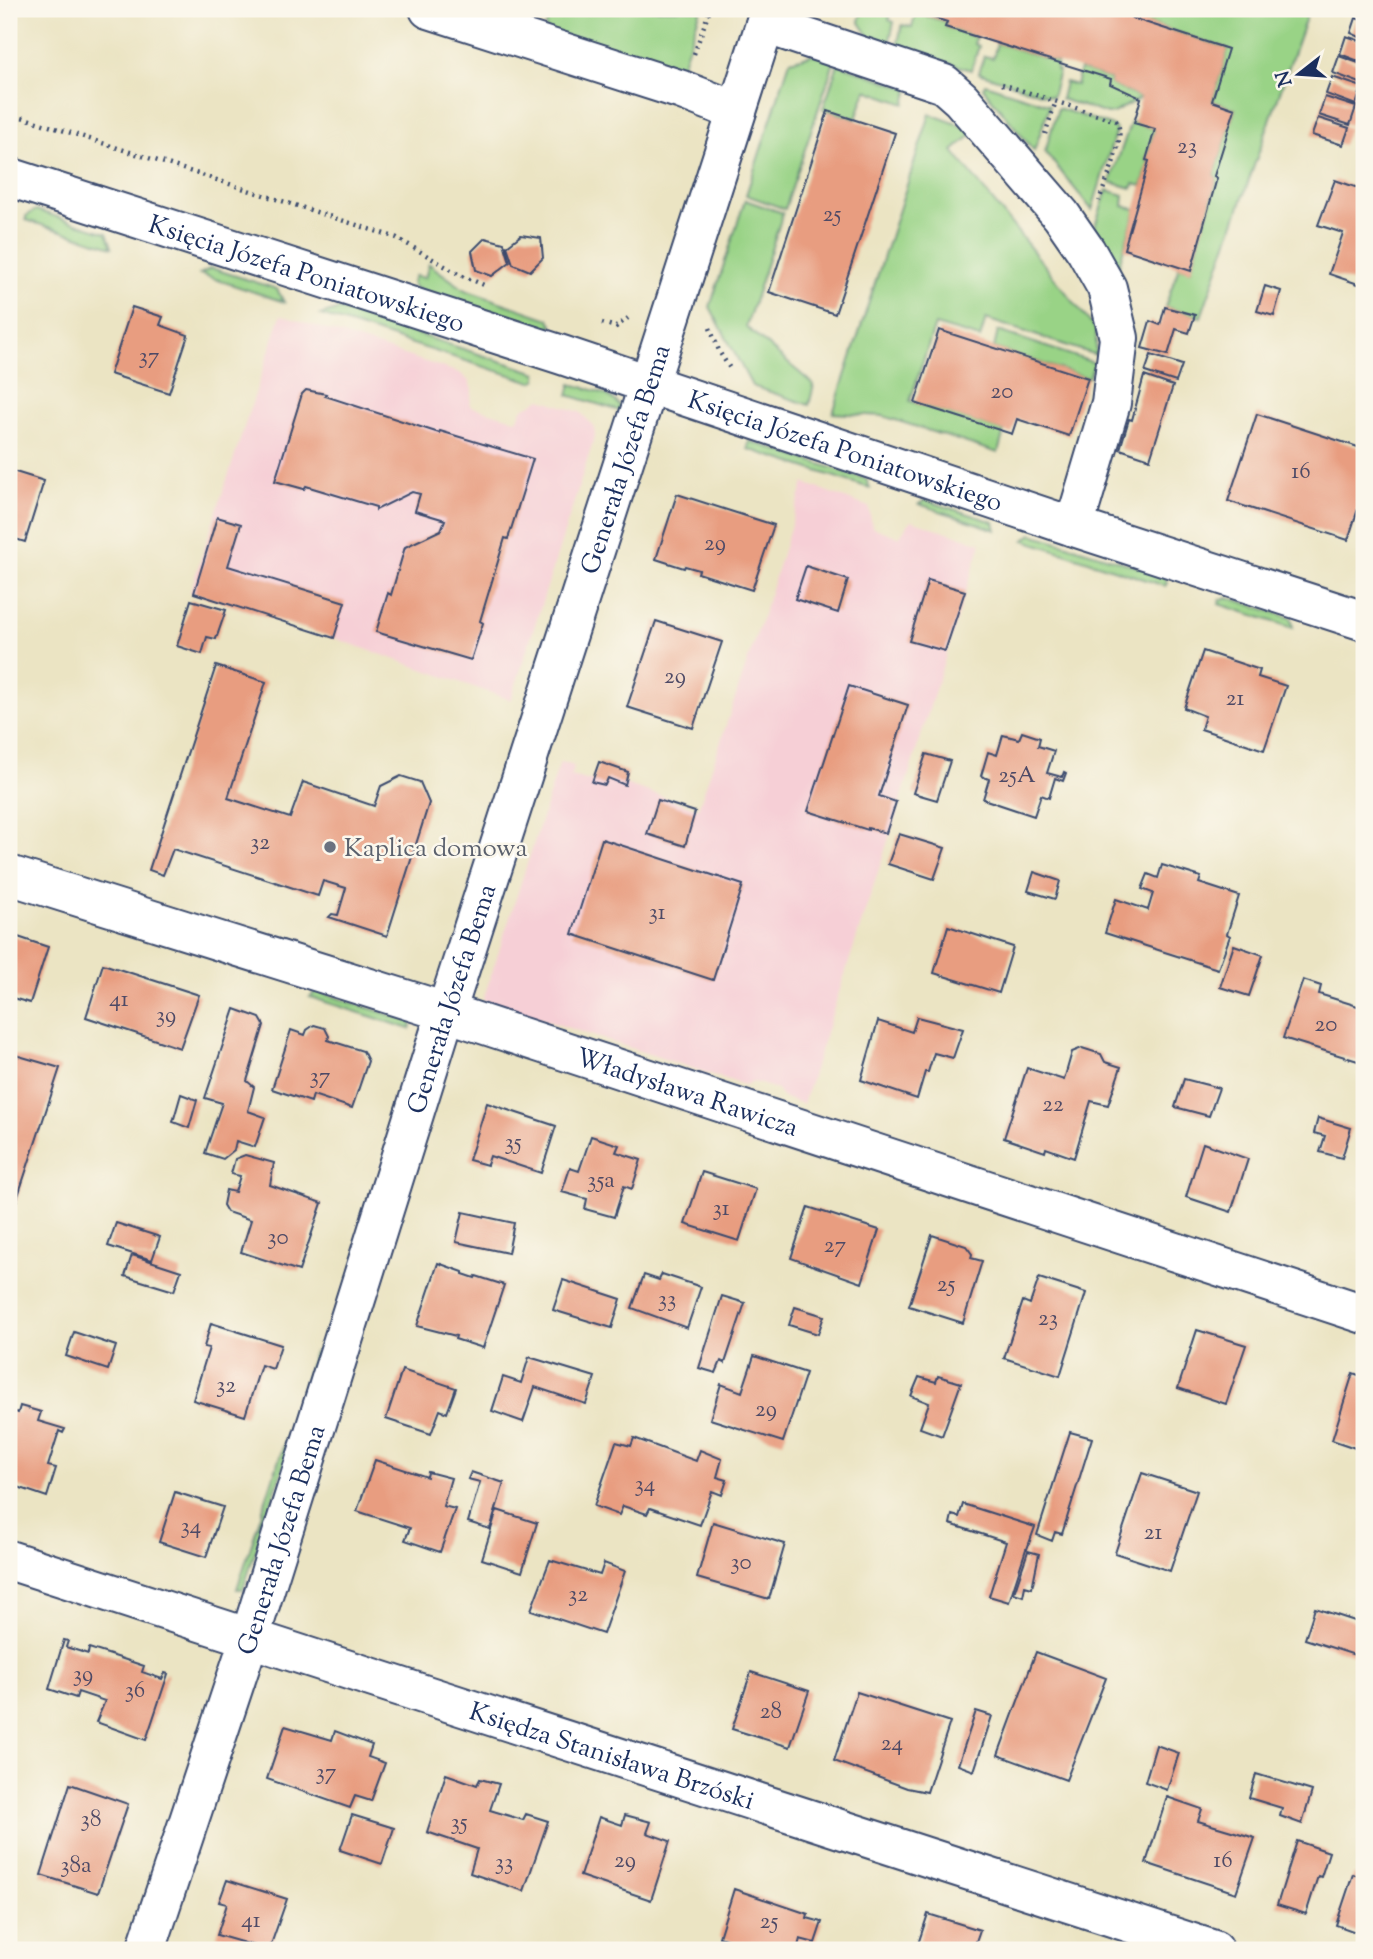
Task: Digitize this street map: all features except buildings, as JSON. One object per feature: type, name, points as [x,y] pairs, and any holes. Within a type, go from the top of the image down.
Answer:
[{"type":"street","points":[[429,9],[682,90],[736,111]]},
{"type":"street","points":[[767,16],[944,84],[961,99],[1052,205],[1086,251],[1107,288],[1119,338],[1111,403],[1074,527]]},
{"type":"street","name":"Generała Józefa Bema","points":[[146,1950],[249,1640],[446,1012],[767,16]]},
{"type":"street","name":"Księcia Józefa Poniatowskiego","points":[[9,177],[648,383],[1074,527],[1364,621]]},
{"type":"street","name":"Władysława Rawicza","points":[[9,875],[446,1012],[1364,1314]]},
{"type":"street","name":"Księdza Stanisława Brzóski","points":[[9,1560],[249,1640],[1214,1950]]},
{"type":"path","points":[[993,81],[1116,121],[1121,127],[1120,139],[1098,204]]},
{"type":"path","points":[[9,113],[397,238],[460,275],[494,289]]},
{"type":"path","points":[[595,322],[617,327],[632,314]]},
{"type":"path","points":[[708,323],[720,353],[734,375]]},
{"type":"shaded area","points":[[281,315],[460,373],[469,381],[472,390],[470,406],[517,420],[523,408],[541,399],[580,412],[594,426],[595,436],[511,700],[334,638],[190,592]]},
{"type":"shaded area","points":[[804,483],[869,507],[872,527],[899,537],[911,520],[981,543],[803,1104],[782,1097],[777,1089],[754,1082],[744,1085],[483,1000],[560,762],[574,766],[571,776],[605,785],[608,778],[698,809]]},
{"type":"green space","points":[[551,9],[701,9],[680,72],[545,30]]},
{"type":"green space","points":[[863,9],[892,9],[889,20],[894,22],[889,44],[871,39],[859,21]]},
{"type":"green space","points":[[1117,9],[1309,9],[1201,317],[1165,307],[1179,267],[1191,270],[1217,178],[1214,176],[1235,109],[1212,101],[1228,49],[1132,18],[1133,14]]},
{"type":"green space","points":[[916,13],[947,22],[946,27],[976,37],[974,44],[979,46],[971,70],[897,47],[902,25],[912,27]]},
{"type":"green space","points":[[997,43],[1057,62],[1056,70],[1059,71],[1052,97],[979,73],[984,56],[993,58]]},
{"type":"green space","points":[[814,54],[834,62],[785,209],[746,195],[790,61]]},
{"type":"green space","points":[[838,64],[909,89],[905,104],[866,90],[856,119],[823,109]]},
{"type":"green space","points":[[1080,69],[1111,79],[1110,84],[1141,98],[1107,114],[1061,99],[1065,82],[1076,85]]},
{"type":"green space","points":[[985,84],[1050,105],[1034,151],[983,88]]},
{"type":"green space","points":[[1058,108],[1113,126],[1116,130],[1092,210],[1045,152]]},
{"type":"green space","points":[[930,114],[976,131],[953,151],[1096,330],[1096,355],[986,319],[980,338],[935,325],[910,401],[1004,431],[998,453],[883,416],[833,413]]},
{"type":"green space","points":[[1131,122],[1155,129],[1142,186],[1134,184],[1132,188],[1110,182]]},
{"type":"green space","points":[[1107,190],[1124,195],[1123,206],[1136,209],[1117,271],[1094,229]]},
{"type":"green space","points":[[745,200],[783,213],[746,327],[814,385],[809,405],[752,386],[710,307]]},
{"type":"green space","points":[[36,210],[107,233],[112,247],[26,220],[26,216]]},
{"type":"green space","points":[[429,264],[465,290],[549,319],[552,325],[549,333],[415,288],[412,282],[415,276],[425,278]]},
{"type":"green space","points":[[211,268],[277,289],[284,302],[200,274]]},
{"type":"green space","points":[[340,309],[537,373],[537,379],[532,382],[321,315]]},
{"type":"green space","points":[[998,331],[1095,363],[1088,378],[994,348]]},
{"type":"green space","points":[[571,384],[608,396],[623,412],[568,395]]},
{"type":"green space","points":[[749,441],[866,479],[870,488],[748,449]]},
{"type":"green space","points":[[925,500],[994,522],[996,530],[919,504]]},
{"type":"green space","points":[[1032,534],[1164,575],[1167,583],[1165,586],[1024,540]]},
{"type":"green space","points":[[1227,597],[1291,618],[1293,628],[1219,604],[1220,600]]},
{"type":"green space","points":[[316,991],[412,1022],[410,1029],[310,997]]},
{"type":"green space","points":[[314,1352],[320,1354],[243,1589],[237,1589]]},
{"type":"place","name":"Kaplica domowa","points":[[330,847]]}]
